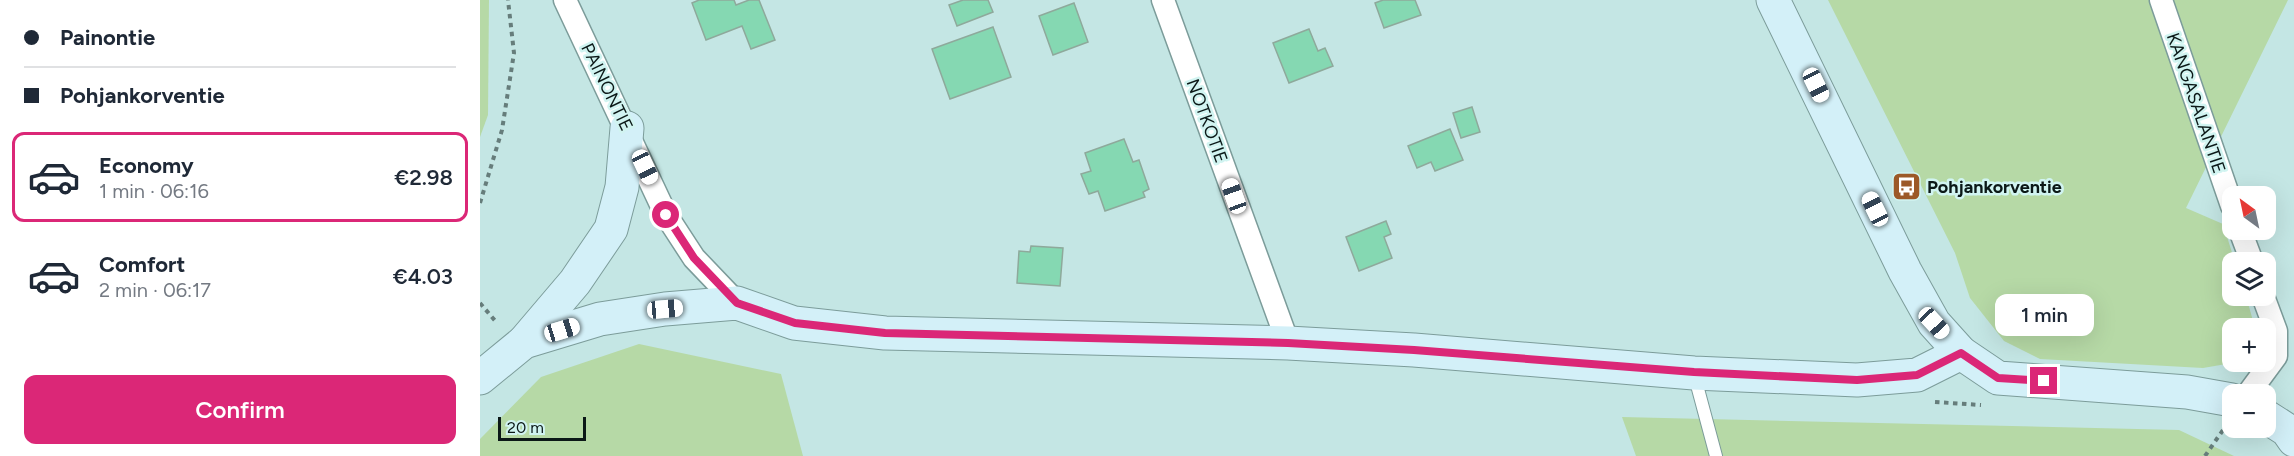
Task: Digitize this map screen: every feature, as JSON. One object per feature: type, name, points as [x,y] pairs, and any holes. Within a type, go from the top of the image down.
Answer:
[{"type":"street","name":"PAINONTIE","points":[[566,0],[666,215],[694,258],[737,303]]},
{"type":"street","name":"NOTKOTIE","points":[[1162,0],[1288,343]]},
{"type":"street","points":[[1773,0],[1905,271],[1934,323],[1961,353],[1998,378],[2187,392],[2222,407]]},
{"type":"street","name":"KANGASALANTIE","points":[[2161,0],[2225,186]]},
{"type":"street","points":[[480,378],[524,342],[575,282],[611,229],[622,187],[627,128]]},
{"type":"street","points":[[524,342],[600,319],[665,309],[737,303],[795,323],[885,333],[1288,343],[1414,350],[1694,372],[1857,380],[1917,375],[1961,353]]},
{"type":"street","points":[[2255,384],[2276,356],[2276,331],[2267,306]]},
{"type":"street","points":[[2276,423],[2287,430],[2294,440]]},
{"type":"lane","points":[[1694,372],[1716,456]]},
{"type":"path","points":[[480,203],[502,130],[514,53],[508,0]]},
{"type":"path","points":[[2205,456],[2222,425]]},
{"type":"green space","points":[[480,0],[489,0],[488,115],[480,137]]},
{"type":"green space","points":[[1828,0],[2288,0],[2186,208],[2222,224],[2222,240],[2228,240],[2232,252],[2222,252],[2222,306],[2249,306],[2252,318],[2222,318],[2222,365],[2203,368],[2040,359],[2004,341],[1970,298],[1955,253]]},
{"type":"green space","points":[[639,344],[781,374],[803,456],[480,456],[480,439],[541,377]]},
{"type":"green space","points":[[1622,417],[2179,430],[2234,456],[1636,456]]},
{"type":"building","points":[[699,0],[734,0],[736,5],[749,0],[759,0],[775,40],[751,49],[742,26],[706,40],[692,3]]},
{"type":"building","points":[[963,0],[988,0],[993,12],[957,26],[949,5]]},
{"type":"building","points":[[1383,0],[1415,0],[1421,15],[1384,28],[1375,3]]},
{"type":"building","points":[[1074,3],[1088,42],[1053,55],[1039,16]]},
{"type":"building","points":[[993,27],[1011,77],[950,99],[932,49]]},
{"type":"building","points":[[1309,29],[1318,51],[1325,48],[1333,66],[1289,83],[1273,43]]},
{"type":"building","points":[[1472,107],[1480,132],[1461,138],[1453,113]]},
{"type":"building","points":[[1450,129],[1463,160],[1435,171],[1431,162],[1417,168],[1408,146]]},
{"type":"building","points":[[1124,139],[1133,162],[1139,160],[1149,189],[1143,192],[1145,197],[1105,211],[1098,191],[1089,194],[1081,174],[1091,171],[1085,153]]},
{"type":"building","points":[[1386,221],[1391,234],[1384,237],[1392,258],[1359,271],[1346,237]]},
{"type":"building","points":[[1031,246],[1063,248],[1060,286],[1017,283],[1019,251],[1030,252]]},
{"type":"place","name":"Pohjankorventie","points":[[1906,187]]},
{"type":"route","points":[[666,215],[694,258],[737,303],[795,323],[885,333],[1288,343],[1414,350],[1694,372],[1857,380],[1917,375],[1961,353],[1998,378],[2044,381]]}]
